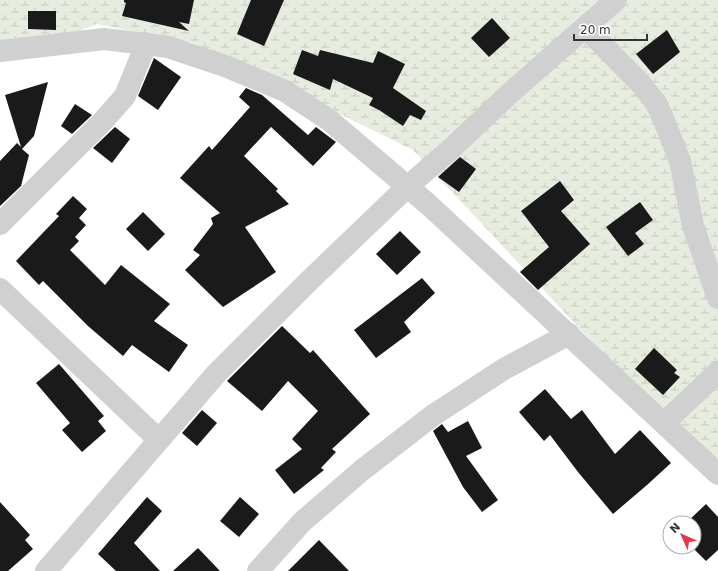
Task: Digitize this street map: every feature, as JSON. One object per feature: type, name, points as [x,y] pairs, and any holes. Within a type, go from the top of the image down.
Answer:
[{"type":"street","points":[[46,571],[216,374],[309,281],[407,187],[452,148],[508,95],[586,28],[616,0]]},
{"type":"street","points":[[586,28],[640,83],[656,103],[680,160],[693,226],[718,298]]},
{"type":"street","points":[[0,51],[104,39],[168,47],[218,64],[285,91],[330,120],[429,205],[718,474]]},
{"type":"street","points":[[0,224],[103,121],[125,96],[146,44]]},
{"type":"street","points":[[0,289],[159,440]]},
{"type":"street","points":[[258,571],[302,522],[361,472],[432,416],[504,369],[569,334]]},
{"type":"street","points":[[664,423],[718,372]]},
{"type":"green space","points":[[0,0],[718,0],[718,477],[413,150],[193,43],[97,24],[58,39],[0,47]]},
{"type":"building","points":[[124,0],[194,0],[189,24],[179,22],[189,31],[122,16],[126,3]]},
{"type":"building","points":[[251,0],[284,0],[264,46],[237,34]]},
{"type":"building","points":[[28,11],[56,11],[56,30],[28,29]]},
{"type":"building","points":[[492,18],[510,38],[489,57],[471,38]]},
{"type":"building","points":[[667,30],[680,52],[653,74],[636,54]]},
{"type":"building","points":[[302,50],[318,56],[320,50],[373,63],[378,51],[405,64],[393,88],[426,111],[421,120],[410,115],[403,126],[369,105],[373,98],[333,79],[330,90],[293,74]]},
{"type":"building","points":[[154,58],[181,77],[158,110],[138,96]]},
{"type":"building","points":[[48,82],[34,136],[22,149],[29,155],[21,186],[0,206],[0,161],[17,143],[21,147],[5,95]]},
{"type":"building","points":[[246,88],[262,95],[308,135],[316,127],[336,142],[313,166],[271,127],[244,156],[278,189],[276,191],[289,204],[245,227],[276,272],[223,307],[185,270],[200,255],[193,250],[213,224],[211,218],[220,213],[180,178],[209,146],[212,150],[250,107],[239,97]]},
{"type":"building","points":[[75,104],[92,115],[72,134],[61,126]]},
{"type":"building","points":[[115,127],[130,139],[112,163],[93,148]]},
{"type":"building","points":[[460,157],[476,169],[459,192],[438,177]]},
{"type":"building","points":[[560,181],[574,200],[561,211],[590,244],[538,290],[520,272],[549,247],[521,211]]},
{"type":"building","points":[[73,196],[87,209],[79,218],[86,225],[75,237],[79,241],[70,250],[105,285],[121,265],[170,304],[154,321],[188,345],[169,372],[132,345],[123,356],[88,326],[43,281],[39,285],[16,261],[59,216],[56,214]]},
{"type":"building","points":[[640,202],[653,220],[635,233],[644,244],[628,256],[606,227]]},
{"type":"building","points":[[143,212],[165,234],[148,251],[126,229]]},
{"type":"building","points":[[400,231],[421,252],[397,275],[376,254]]},
{"type":"building","points":[[422,278],[435,293],[404,322],[411,332],[376,358],[354,330]]},
{"type":"building","points":[[282,326],[310,353],[313,350],[370,414],[332,449],[336,452],[321,468],[324,470],[294,494],[275,470],[302,449],[292,439],[318,411],[288,381],[262,411],[227,381]]},
{"type":"building","points":[[654,348],[677,370],[674,373],[680,377],[663,395],[635,369]]},
{"type":"building","points":[[59,364],[104,416],[98,421],[106,431],[82,452],[62,430],[70,423],[36,383]]},
{"type":"building","points":[[545,389],[571,419],[582,410],[615,454],[640,430],[671,463],[613,514],[550,435],[544,441],[519,412]]},
{"type":"building","points":[[202,410],[217,423],[197,446],[182,433]]},
{"type":"building","points":[[468,421],[482,448],[466,456],[498,500],[482,512],[463,487],[433,431],[442,424],[448,432]]},
{"type":"building","points":[[147,497],[162,511],[134,543],[160,571],[116,571],[98,554]]},
{"type":"building","points":[[240,497],[259,514],[239,537],[220,521]]},
{"type":"building","points":[[0,502],[30,535],[25,540],[33,549],[8,571],[0,571]]},
{"type":"building","points":[[706,504],[718,517],[718,550],[706,561],[700,555],[702,555],[702,515],[694,515]]},
{"type":"building","points":[[319,540],[349,571],[288,571]]},
{"type":"building","points":[[198,548],[220,571],[173,571]]}]
